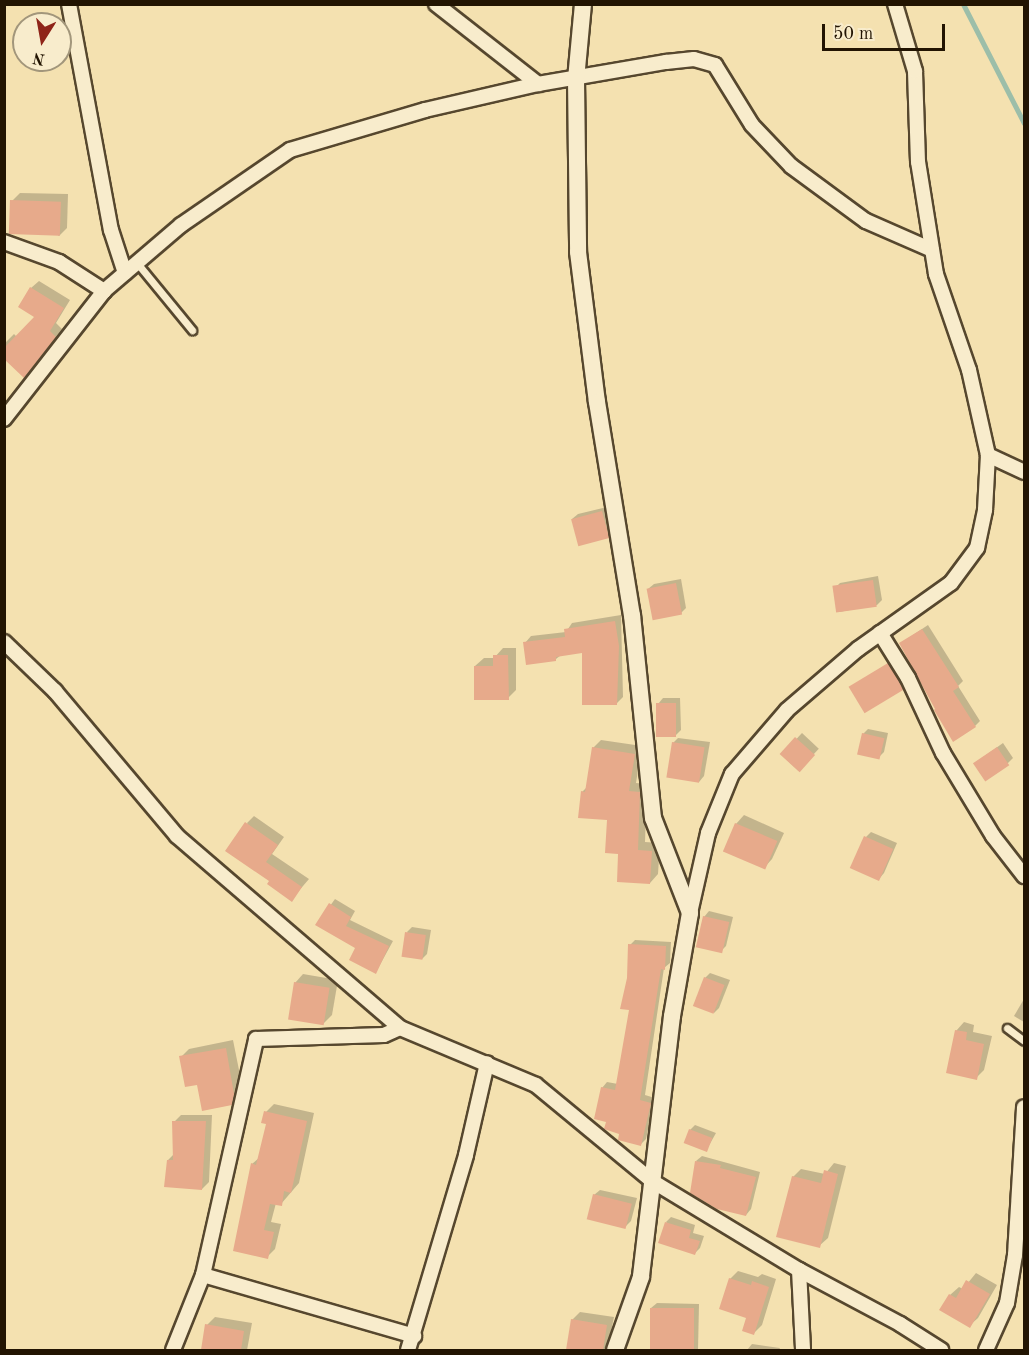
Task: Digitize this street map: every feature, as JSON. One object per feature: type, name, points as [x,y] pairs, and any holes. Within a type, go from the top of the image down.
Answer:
[{"type":"street","points":[[69,4],[111,230],[125,273]]},
{"type":"street","points":[[436,4],[538,84]]},
{"type":"street","points":[[583,4],[576,79],[578,252],[597,402],[632,615],[653,818],[690,913]]},
{"type":"street","points":[[615,1350],[641,1277],[672,1017],[690,913],[708,833],[732,774],[787,710],[880,633],[951,583],[977,548],[985,510],[988,455],[969,370],[936,274],[918,162],[915,71],[895,4]]},
{"type":"street","points":[[4,419],[104,291],[181,225],[290,150],[425,110],[538,84],[666,62],[694,60],[715,64],[752,125],[791,166],[866,221],[932,250]]},
{"type":"street","points":[[4,242],[59,262],[104,291]]},
{"type":"street","points":[[988,455],[1024,472]]},
{"type":"street","points":[[880,633],[908,678],[943,753],[993,836],[1024,876]]},
{"type":"street","points":[[4,642],[55,691],[177,836],[400,1028],[536,1085],[652,1181],[799,1270],[900,1324],[941,1350]]},
{"type":"street","points":[[173,1350],[203,1275],[256,1039],[384,1035],[400,1028]]},
{"type":"street","points":[[408,1350],[466,1155],[487,1063]]},
{"type":"street","points":[[986,1350],[1006,1303],[1015,1255],[1024,1107]]},
{"type":"street","points":[[799,1270],[803,1350]]},
{"type":"street","points":[[203,1275],[414,1336]]},
{"type":"lane","points":[[137,263],[192,330]]},
{"type":"lane","points":[[1007,1029],[1024,1041]]},
{"type":"building","points":[[10,200],[61,202],[60,236],[9,234]]},
{"type":"building","points":[[30,287],[64,308],[50,331],[56,337],[24,378],[4,359],[4,348],[34,317],[18,307]]},
{"type":"building","points":[[602,511],[609,538],[578,546],[571,519]]},
{"type":"building","points":[[873,580],[877,607],[836,612],[832,586]]},
{"type":"building","points":[[676,583],[682,614],[653,620],[647,589]]},
{"type":"building","points":[[615,621],[619,646],[617,705],[582,705],[582,653],[556,657],[556,661],[526,665],[523,642],[565,637],[564,629]]},
{"type":"building","points":[[922,629],[959,687],[953,691],[976,727],[953,742],[899,643]]},
{"type":"building","points":[[493,655],[508,655],[509,700],[474,700],[474,666],[493,666]]},
{"type":"building","points":[[888,663],[904,690],[865,713],[849,687]]},
{"type":"building","points":[[656,703],[676,703],[676,737],[656,737]]},
{"type":"building","points":[[862,733],[884,738],[879,760],[857,754]]},
{"type":"building","points":[[795,737],[815,755],[800,772],[780,754]]},
{"type":"building","points":[[672,742],[705,747],[699,783],[666,778]]},
{"type":"building","points":[[592,747],[635,754],[629,791],[640,792],[638,850],[652,851],[650,884],[617,882],[618,854],[605,853],[607,820],[578,818],[581,791],[585,792]]},
{"type":"building","points":[[997,747],[1009,765],[985,781],[973,763]]},
{"type":"building","points":[[245,822],[278,845],[266,862],[302,887],[292,902],[267,884],[269,881],[225,851]]},
{"type":"building","points":[[735,823],[777,841],[765,870],[723,852]]},
{"type":"building","points":[[864,836],[893,849],[879,881],[850,868]]},
{"type":"building","points":[[329,903],[351,917],[346,926],[389,946],[376,974],[349,960],[355,948],[315,925]]},
{"type":"building","points":[[703,916],[729,922],[722,953],[696,947]]},
{"type":"building","points":[[405,932],[426,935],[422,960],[402,957]]},
{"type":"building","points":[[628,944],[666,946],[665,970],[661,969],[640,1100],[651,1103],[641,1146],[618,1140],[619,1134],[604,1129],[606,1122],[594,1119],[601,1087],[615,1090],[629,1010],[620,1009],[627,978]]},
{"type":"building","points":[[704,977],[725,985],[713,1014],[693,1006]]},
{"type":"building","points":[[294,982],[330,988],[324,1025],[288,1020]]},
{"type":"building","points":[[955,1030],[967,1032],[966,1040],[984,1044],[977,1080],[946,1073]]},
{"type":"building","points":[[226,1048],[234,1094],[232,1105],[202,1111],[197,1085],[185,1087],[179,1056]]},
{"type":"building","points":[[264,1111],[307,1121],[291,1193],[284,1191],[282,1206],[270,1204],[264,1230],[274,1232],[268,1259],[233,1251],[251,1163],[256,1165],[266,1124],[261,1123]]},
{"type":"building","points":[[172,1121],[206,1121],[202,1190],[164,1187],[167,1160],[173,1160]]},
{"type":"building","points":[[689,1129],[712,1138],[707,1152],[684,1143]]},
{"type":"building","points":[[695,1161],[721,1165],[720,1168],[756,1177],[746,1216],[717,1209],[690,1193]]},
{"type":"building","points":[[824,1170],[838,1174],[820,1248],[776,1237],[792,1176],[821,1183]]},
{"type":"building","points":[[593,1194],[632,1204],[626,1229],[587,1219]]},
{"type":"building","points":[[665,1222],[691,1230],[689,1238],[700,1241],[695,1255],[658,1243]]},
{"type":"building","points":[[729,1278],[751,1285],[752,1281],[769,1287],[754,1335],[742,1331],[746,1318],[719,1309]]},
{"type":"building","points":[[966,1280],[990,1294],[970,1328],[939,1310],[949,1294],[956,1298]]},
{"type":"building","points":[[650,1308],[694,1308],[694,1350],[650,1350]]},
{"type":"building","points":[[571,1319],[607,1325],[603,1350],[566,1350]]},
{"type":"building","points":[[205,1324],[244,1331],[241,1350],[201,1350]]},
{"type":"waterway","points":[[963,4],[1024,123]]}]
